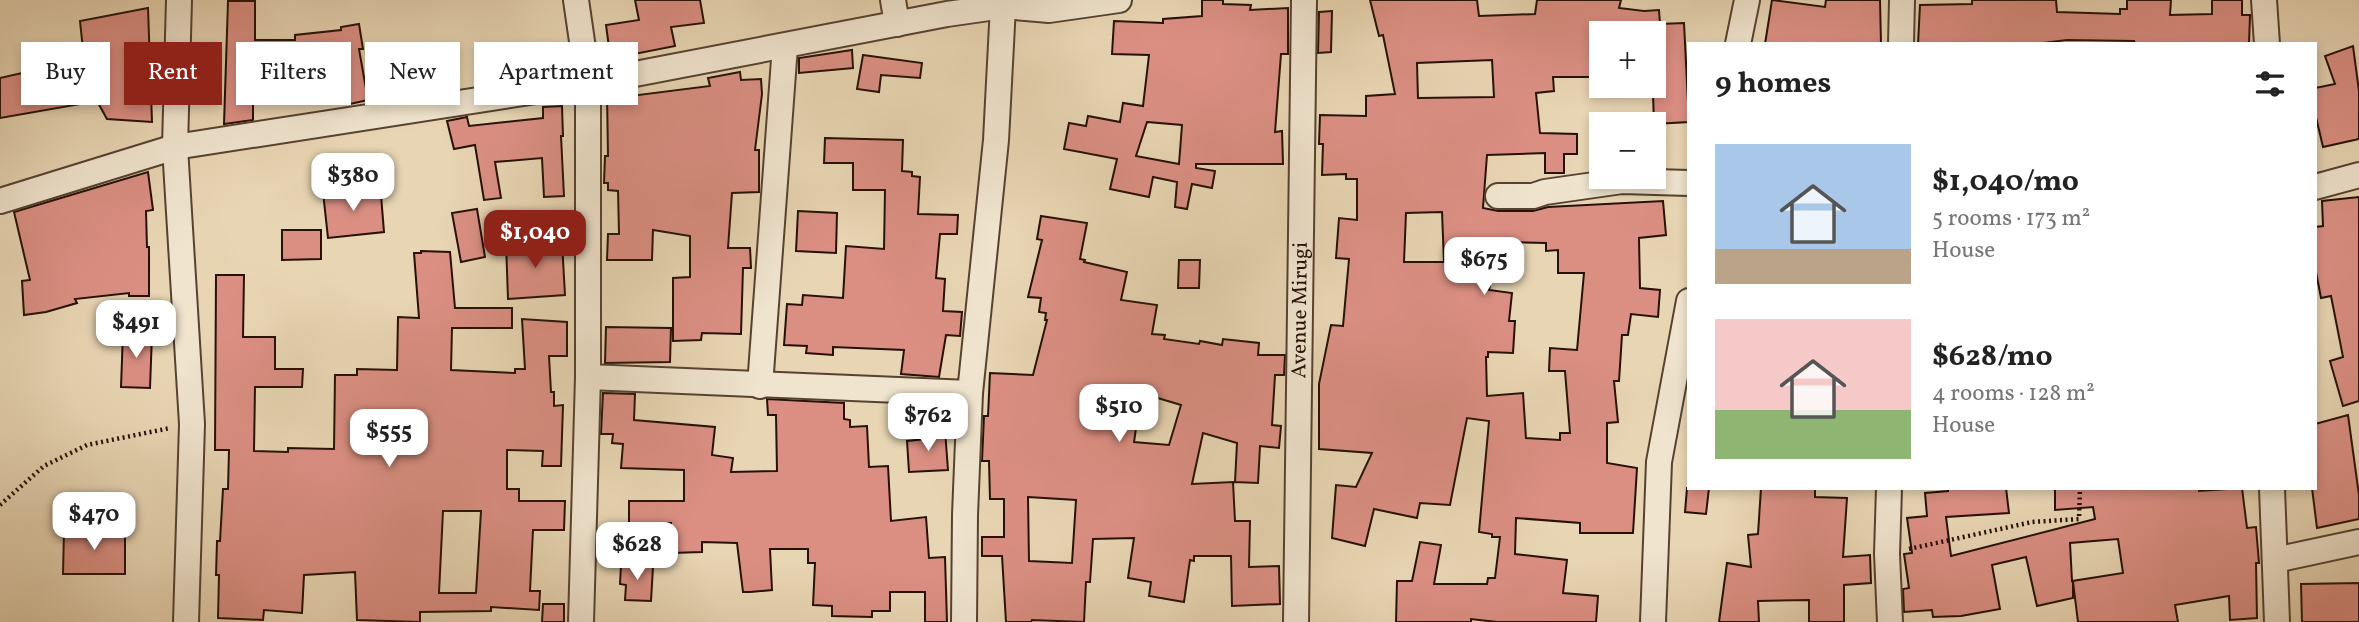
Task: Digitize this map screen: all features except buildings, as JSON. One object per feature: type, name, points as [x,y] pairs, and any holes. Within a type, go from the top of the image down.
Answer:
[{"type":"street","points":[[179,0],[175,147],[192,424],[186,622]]},
{"type":"street","points":[[576,0],[582,42]]},
{"type":"street","points":[[638,74],[785,46],[895,12],[1003,6],[1049,10],[1119,0]]},
{"type":"street","name":"Avenue Mirugi","points":[[1296,622],[1304,0]]},
{"type":"street","points":[[1738,42],[1746,0]]},
{"type":"street","points":[[1901,42],[1902,0]]},
{"type":"street","points":[[2264,0],[2267,42]]},
{"type":"street","points":[[964,622],[970,393],[996,141],[1003,6]]},
{"type":"street","points":[[760,386],[785,46]]},
{"type":"street","points":[[0,201],[175,147],[474,101]]},
{"type":"street","points":[[581,622],[587,377],[588,105]]},
{"type":"street","points":[[2317,186],[2359,175]]},
{"type":"street","points":[[1498,196],[1532,196],[1622,181],[1687,183]]},
{"type":"street","points":[[1653,622],[1659,462],[1687,312]]},
{"type":"street","points":[[587,377],[970,393]]},
{"type":"street","points":[[1889,490],[1887,554],[1890,622]]},
{"type":"street","points":[[2272,490],[2277,622]]},
{"type":"street","points":[[2275,560],[2359,542]]},
{"type":"path","points":[[0,505],[44,466],[87,445],[192,424]]},
{"type":"path","points":[[1887,554],[2032,522],[2079,519],[2080,490]]}]
